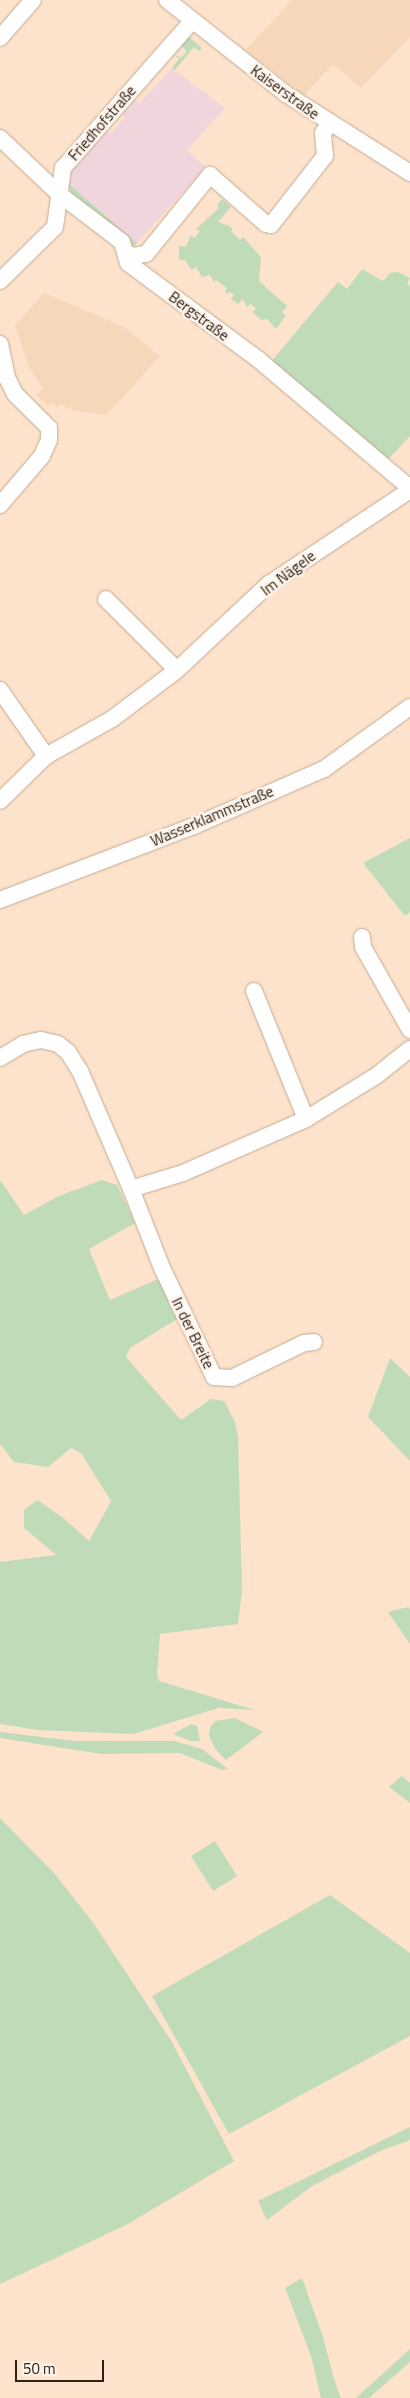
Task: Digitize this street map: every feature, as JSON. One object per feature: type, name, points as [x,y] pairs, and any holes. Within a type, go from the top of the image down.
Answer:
[{"type":"street","points":[[0,38],[33,0]]},
{"type":"street","name":"Kaiserstraße","points":[[166,0],[192,22],[330,124],[410,173]]},
{"type":"street","name":"Friedhofstraße","points":[[0,281],[55,227],[64,168],[192,22]]},
{"type":"street","points":[[126,254],[133,256],[146,254],[210,175],[266,224],[272,225],[325,156],[323,133],[330,124]]},
{"type":"street","name":"Bergstraße","points":[[0,138],[59,194],[122,242],[128,263],[259,360],[410,489]]},
{"type":"street","points":[[0,344],[6,378],[15,394],[49,428],[49,440],[42,456],[0,505]]},
{"type":"street","name":"Im Nägele","points":[[0,801],[46,756],[112,719],[177,670],[269,584],[410,489]]},
{"type":"street","points":[[106,598],[177,670]]},
{"type":"street","points":[[0,690],[46,756]]},
{"type":"street","name":"Wasserklammstraße","points":[[0,900],[194,826],[324,769],[410,706]]},
{"type":"street","points":[[362,937],[362,947],[410,1030]]},
{"type":"street","points":[[254,991],[306,1119]]},
{"type":"street","name":"In der Breite","points":[[0,1058],[23,1044],[42,1040],[58,1044],[68,1052],[104,1123],[162,1268],[214,1377],[232,1378],[304,1343],[314,1342]]},
{"type":"street","points":[[131,1189],[183,1173],[306,1119],[376,1076],[410,1049]]},
{"type":"shaded area","points":[[292,0],[410,0],[410,37],[361,88],[333,64],[304,95],[246,50]]},
{"type":"shaded area","points":[[172,68],[225,108],[187,150],[206,167],[134,246],[68,187],[69,168],[104,128],[110,134],[125,117],[119,111],[132,97],[139,103]]},
{"type":"shaded area","points":[[44,293],[124,327],[160,356],[107,415],[74,411],[60,404],[57,408],[52,403],[49,406],[36,395],[43,389],[29,367],[15,325]]},
{"type":"green space","points":[[189,37],[202,48],[199,51],[194,47],[175,70],[172,68],[179,59],[172,53],[181,58],[187,51],[180,45]]},
{"type":"green space","points":[[69,184],[137,243],[134,246],[71,194]]},
{"type":"green space","points":[[222,199],[231,207],[218,222],[233,229],[231,231],[240,240],[243,237],[261,257],[259,281],[287,306],[282,312],[286,316],[276,329],[267,319],[261,320],[252,312],[256,308],[250,304],[247,307],[243,299],[238,304],[231,299],[234,295],[230,292],[227,294],[225,292],[227,288],[216,280],[214,282],[210,275],[202,277],[196,267],[192,270],[185,260],[179,260],[179,246],[186,247],[191,235],[194,238],[200,231],[196,229],[219,208],[217,205]]},
{"type":"green space","points":[[362,269],[383,281],[390,273],[398,272],[410,278],[407,284],[410,286],[410,436],[386,462],[270,363],[338,282],[347,289]]},
{"type":"green space","points":[[410,838],[410,912],[405,916],[363,863]]},
{"type":"green space","points":[[0,1180],[24,1215],[59,1196],[102,1180],[117,1185],[135,1223],[89,1249],[110,1300],[158,1279],[177,1319],[130,1348],[126,1357],[181,1420],[211,1399],[224,1401],[235,1422],[238,1437],[242,1591],[238,1624],[160,1634],[157,1675],[159,1681],[255,1710],[219,1708],[133,1734],[38,1730],[0,1724],[0,1562],[56,1555],[24,1528],[24,1510],[37,1500],[62,1517],[89,1541],[111,1501],[81,1453],[71,1448],[48,1467],[14,1462],[0,1444]]},
{"type":"green space","points":[[390,1358],[410,1377],[410,1461],[368,1417]]},
{"type":"green space","points":[[408,1607],[410,1609],[410,1644],[388,1612]]},
{"type":"green space","points":[[235,1718],[263,1732],[226,1760],[215,1749],[209,1735],[210,1727],[215,1721]]},
{"type":"green space","points":[[191,1724],[197,1726],[200,1741],[191,1741],[173,1734]]},
{"type":"green space","points":[[0,1732],[76,1741],[174,1741],[202,1749],[228,1769],[222,1770],[180,1753],[101,1754],[0,1738]]},
{"type":"green space","points":[[402,1776],[410,1783],[410,1803],[389,1787]]},
{"type":"green space","points":[[0,1818],[55,1874],[94,1924],[172,2042],[234,2161],[126,2225],[0,2284]]},
{"type":"green space","points":[[215,1841],[237,1876],[213,1891],[191,1856]]},
{"type":"green space","points":[[330,1895],[410,1953],[410,2036],[229,2134],[152,1996]]},
{"type":"green space","points":[[410,2127],[410,2140],[378,2152],[312,2186],[267,2220],[258,2201]]},
{"type":"green space","points":[[302,2278],[323,2337],[341,2398],[321,2398],[311,2356],[285,2288]]},
{"type":"green space","points":[[410,2349],[410,2362],[369,2398],[356,2398]]}]
